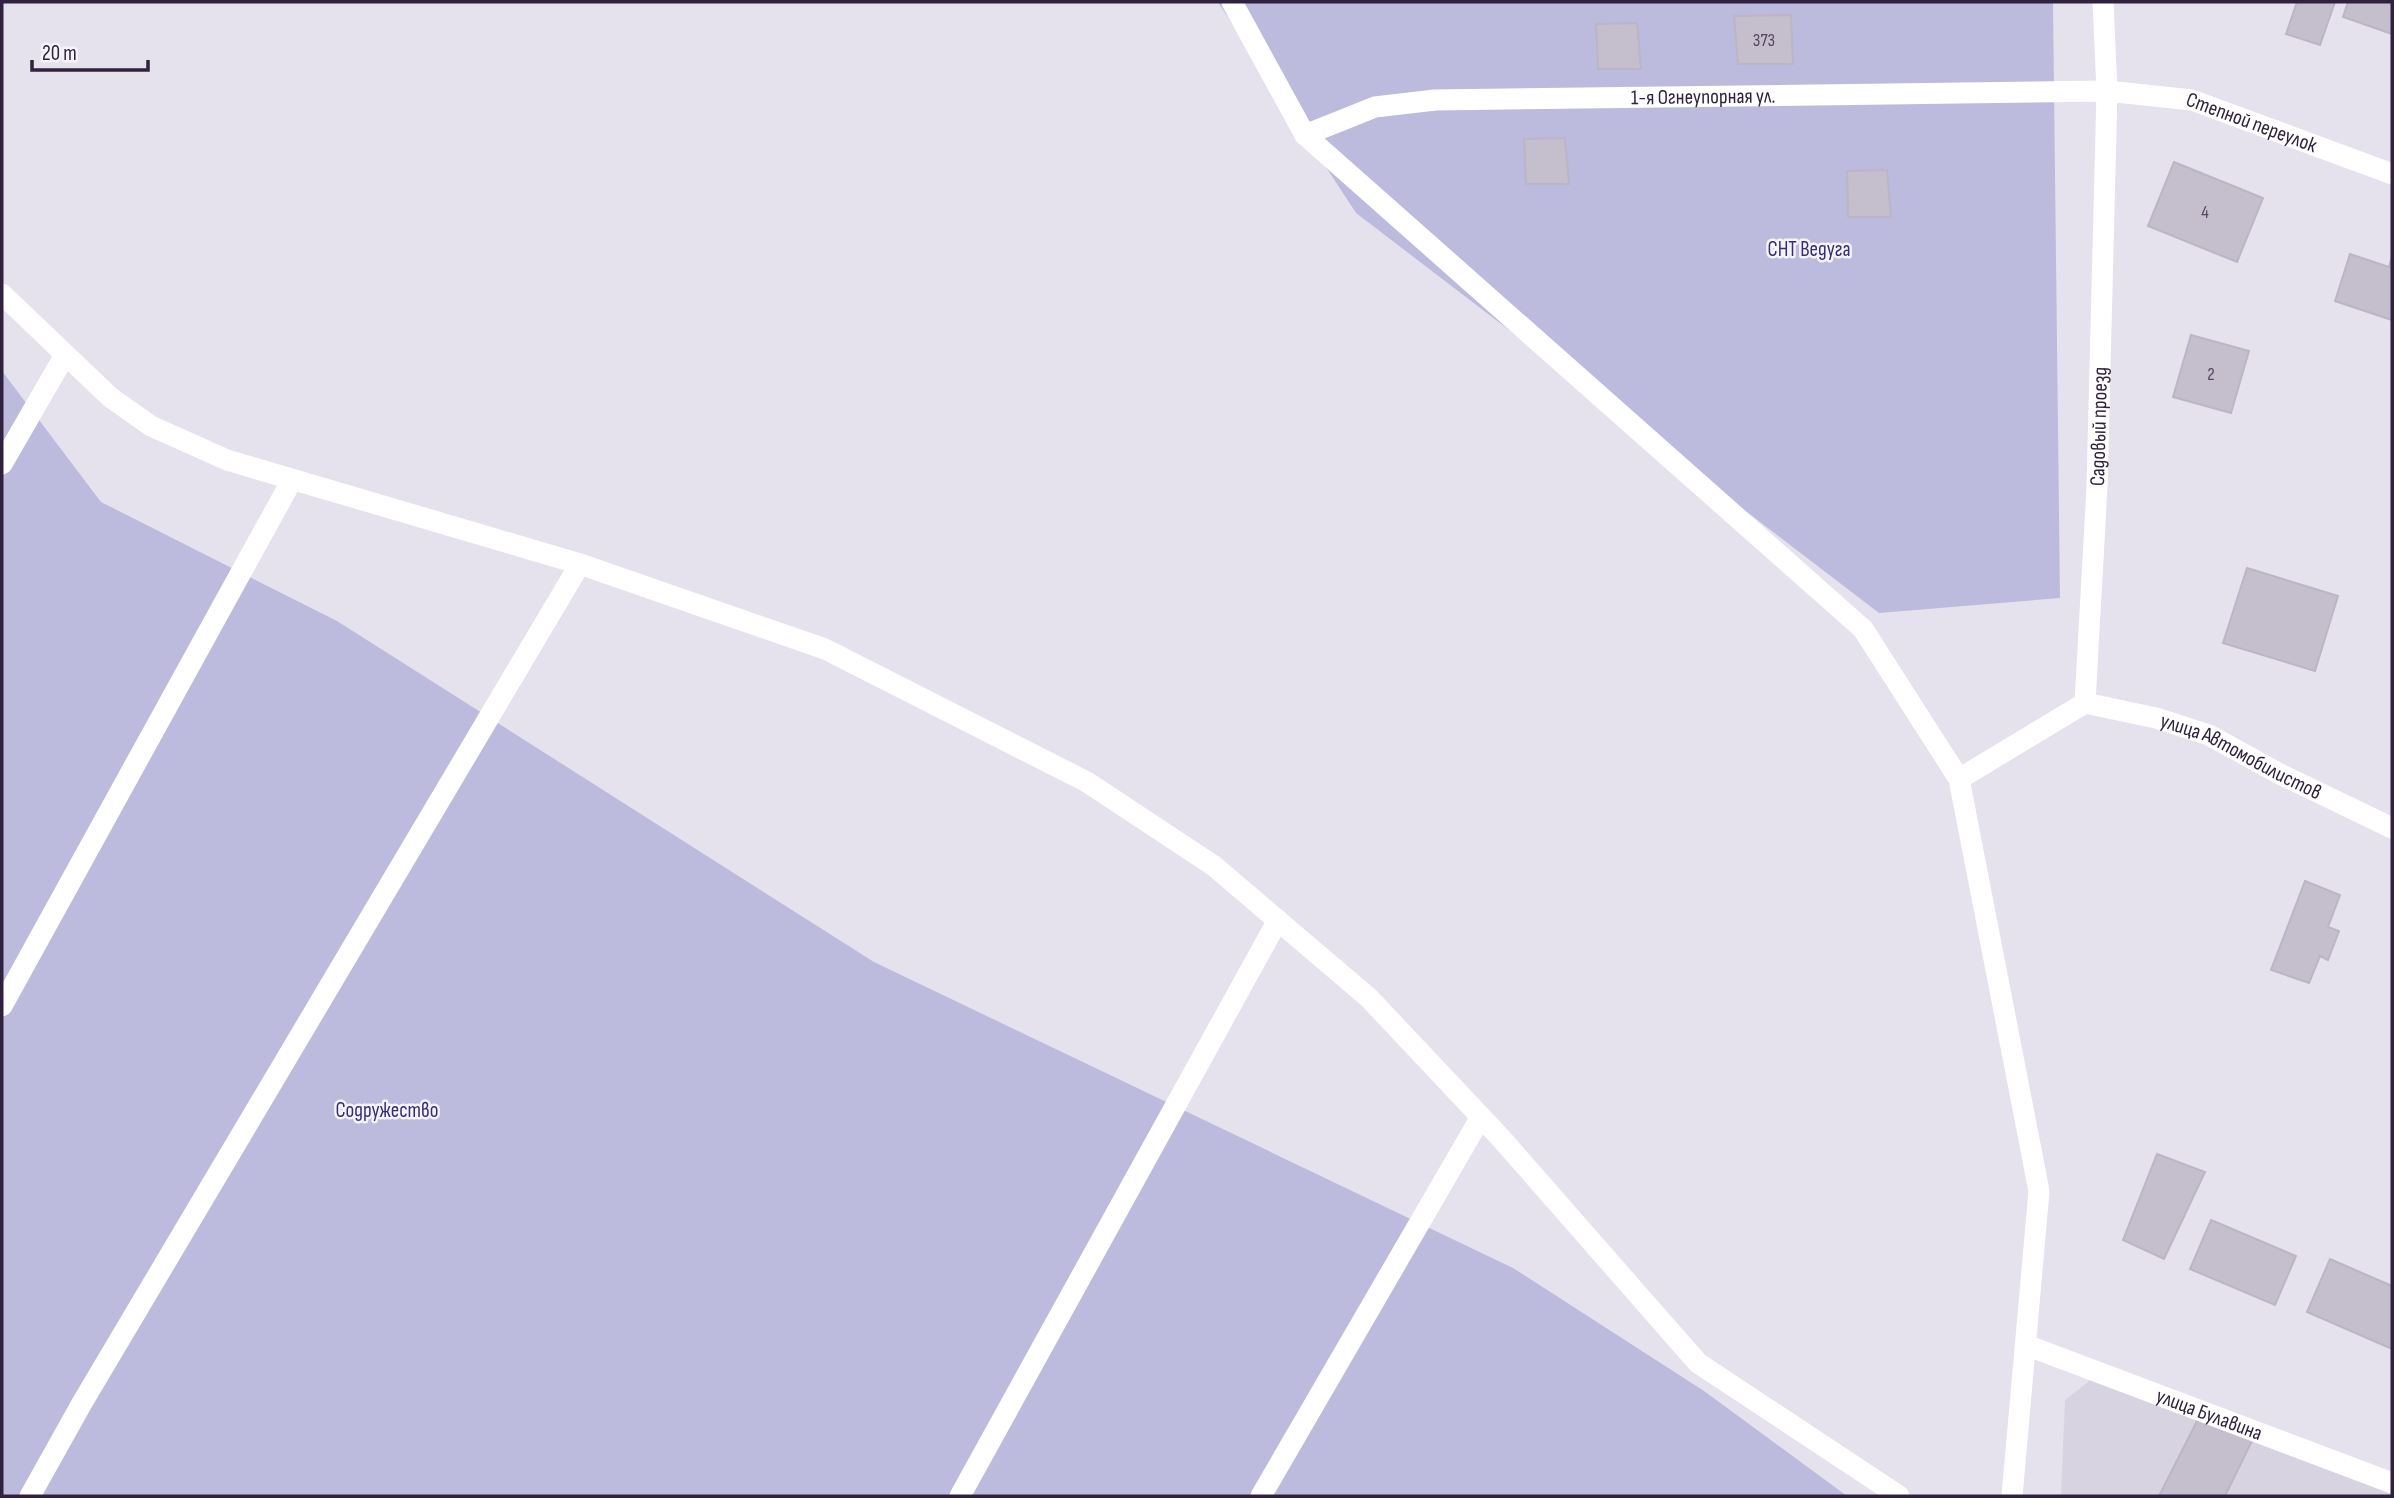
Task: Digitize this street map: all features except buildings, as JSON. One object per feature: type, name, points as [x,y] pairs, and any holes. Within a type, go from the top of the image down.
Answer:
[{"type":"street","points":[[1232,2],[1305,135],[1863,629],[1959,779],[2039,1191],[2012,1496]]},
{"type":"street","name":"Садовый проезд","points":[[2085,703],[2096,487],[2107,91],[2103,2]]},
{"type":"street","name":"1-я Огнеупорная ул.","points":[[1305,135],[1375,107],[1435,100],[2107,91]]},
{"type":"street","name":"Степной переулок","points":[[2107,91],[2192,100],[2392,174]]},
{"type":"street","points":[[2,294],[110,397],[150,426],[227,460],[580,564],[825,649],[1087,782],[1214,866],[1369,998],[1481,1117],[1698,1363],[1891,1494]]},
{"type":"street","points":[[2,464],[65,355]]},
{"type":"street","points":[[2,1006],[292,480]]},
{"type":"street","points":[[30,1496],[82,1403],[580,564]]},
{"type":"street","points":[[1959,779],[2085,703]]},
{"type":"street","name":"улица Автомобилистов","points":[[2085,703],[2156,718],[2209,735],[2278,773],[2392,828]]},
{"type":"street","points":[[960,1496],[1278,920]]},
{"type":"street","points":[[1261,1496],[1481,1117]]},
{"type":"street","name":"улица Булавина","points":[[2026,1345],[2392,1483]]},
{"type":"shaded area","points":[[2097,1375],[2392,1490],[2392,1496],[2061,1496],[2065,1400]]},
{"type":"green space","name":"СНТ Ведуга","points":[[1218,2],[2053,2],[2060,598],[1879,613],[1356,213]]},
{"type":"green space","name":"Содружество","points":[[2,371],[101,502],[337,621],[874,962],[1513,1268],[1704,1391],[1847,1496],[2,1496]]}]
